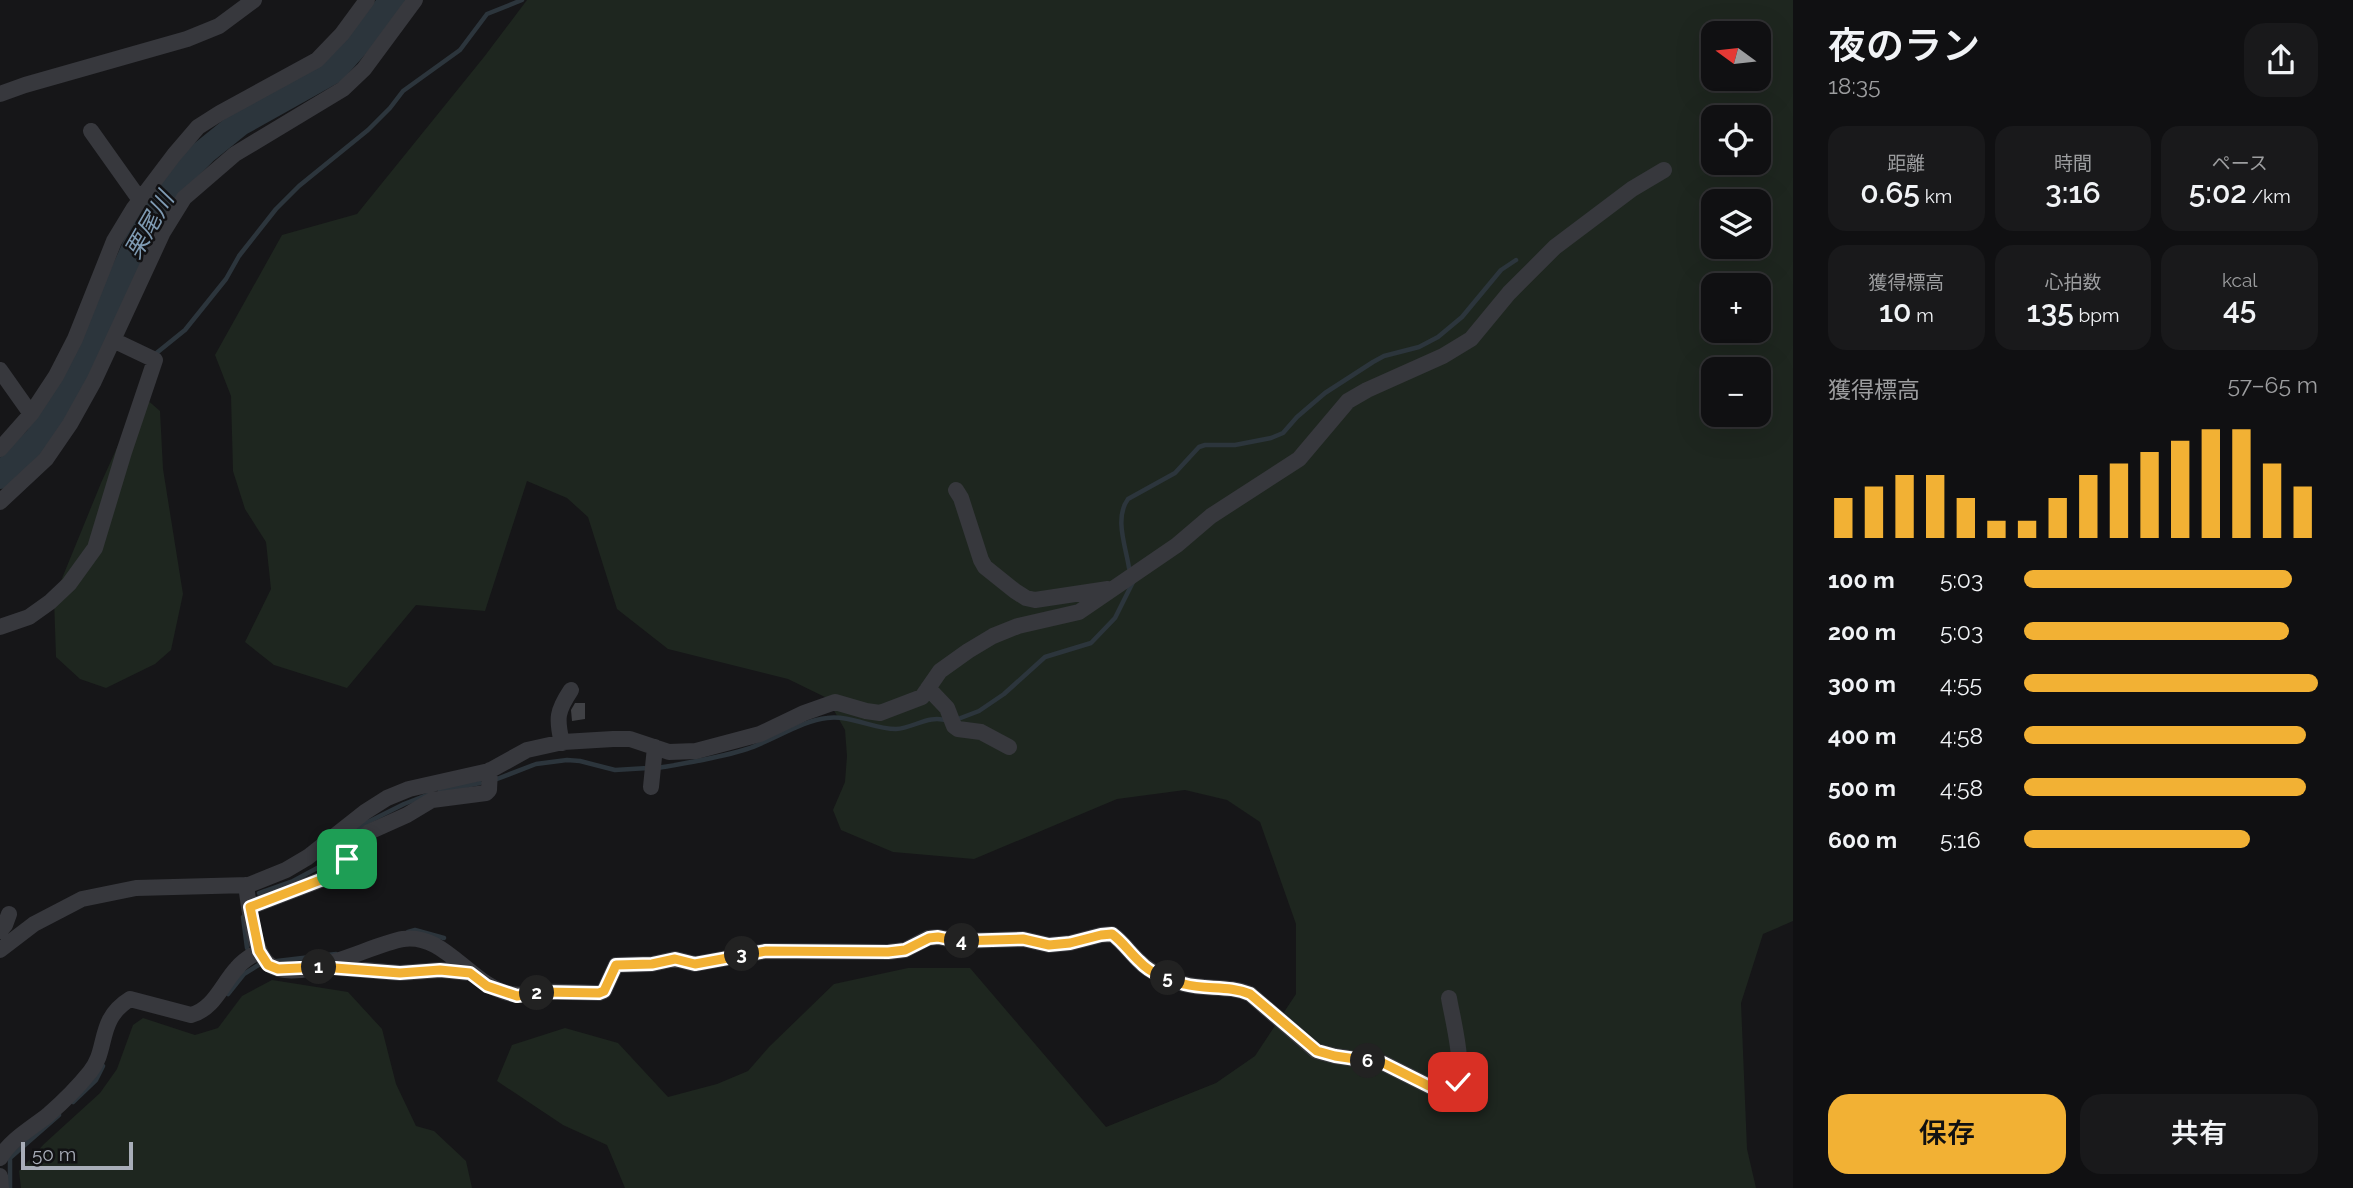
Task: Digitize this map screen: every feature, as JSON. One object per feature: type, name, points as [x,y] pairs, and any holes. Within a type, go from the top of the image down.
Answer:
[{"type":"street","points":[[0,94],[187,39],[219,26],[254,0]]},
{"type":"street","points":[[0,449],[31,414],[56,376],[75,339],[114,241],[140,200],[198,127],[317,60],[342,34],[367,0]]},
{"type":"street","points":[[0,502],[46,459],[82,403],[163,232],[184,198],[235,154],[343,89],[364,69],[415,0]]},
{"type":"street","points":[[91,131],[140,200]]},
{"type":"street","points":[[0,950],[34,924],[82,899],[136,888],[246,886],[308,858],[365,812],[387,798],[409,789],[490,770],[527,751],[562,743],[630,739],[669,752],[696,751],[760,734],[835,702],[866,712],[880,713],[922,696],[940,671],[993,636],[1018,626],[1079,611],[1177,545],[1211,516],[1299,459],[1348,401],[1443,356],[1471,339],[1509,293],[1555,247],[1633,189],[1664,170]]},
{"type":"street","points":[[0,626],[29,617],[50,602],[69,584],[95,548],[155,360],[113,340]]},
{"type":"street","points":[[0,370],[31,414]]},
{"type":"street","points":[[956,490],[985,567],[1026,598],[1035,600],[1101,588],[1111,589]]},
{"type":"street","points":[[928,688],[947,708],[954,726],[958,729],[981,732],[1009,747]]},
{"type":"street","points":[[562,743],[558,717],[560,708],[571,690]]},
{"type":"street","points":[[651,787],[655,747]]},
{"type":"street","points":[[250,907],[331,876],[360,839],[426,802],[486,793],[490,785],[490,770]]},
{"type":"street","points":[[246,886],[259,951],[268,965],[278,969],[322,967],[375,972],[440,970],[470,973]]},
{"type":"street","points":[[0,931],[9,914]]},
{"type":"street","points":[[322,967],[405,939],[434,943],[487,986],[517,996],[544,992],[599,993],[604,991],[616,965],[626,963],[652,964],[675,959],[695,964],[766,951],[888,952],[905,950],[929,938],[938,937],[958,941],[1023,939],[1049,945],[1112,934],[1142,964],[1160,975],[1182,984],[1238,989],[1250,994],[1317,1051],[1383,1063],[1453,1096],[1456,1091],[1459,1060],[1449,998]]},
{"type":"street","points":[[0,1158],[6,1148],[50,1113],[92,1071],[104,1031],[111,1017],[125,1002],[130,999],[191,1015],[198,1013],[208,1006],[238,966],[259,951]]},
{"type":"street","points":[[0,1176],[1,1188]]},
{"type":"shaded area","points":[[527,0],[1793,0],[1793,921],[1763,934],[1741,1003],[1747,1149],[1756,1188],[625,1188],[607,1145],[563,1125],[497,1081],[512,1045],[565,1028],[618,1043],[668,1097],[717,1084],[748,1071],[834,984],[908,968],[970,968],[1106,1127],[1216,1083],[1255,1056],[1296,994],[1296,924],[1260,822],[1227,800],[1185,790],[1117,799],[974,859],[893,852],[841,830],[833,810],[845,782],[845,730],[827,698],[788,679],[668,649],[617,609],[588,517],[567,498],[527,481],[485,611],[416,605],[347,688],[274,665],[245,642],[271,589],[266,542],[245,509],[233,471],[231,396],[215,355],[282,235],[357,214]]},
{"type":"shaded area","points":[[145,398],[160,411],[163,469],[183,594],[171,650],[155,664],[106,688],[80,679],[56,657],[54,598],[131,417]]},
{"type":"shaded area","points":[[272,980],[348,992],[382,1029],[396,1084],[416,1126],[434,1131],[466,1161],[472,1188],[21,1188],[19,1171],[44,1144],[100,1093],[117,1069],[133,1025],[143,1018],[195,1035],[218,1028],[242,996]]},
{"type":"building","points":[[575,703],[585,703],[585,719],[572,721],[571,710]]},
{"type":"waterway","name":"栗尾川","points":[[0,476],[37,439],[60,403],[78,372],[150,214],[175,181],[204,152],[240,123],[333,71],[392,0]]},
{"type":"waterway","points":[[154,355],[185,330],[226,279],[239,256],[276,209],[299,186],[368,130],[403,91],[460,50],[487,14],[522,0]]},
{"type":"waterway","points":[[1129,568],[1121,524],[1128,499],[1175,473],[1199,447],[1235,445],[1283,433],[1325,393],[1373,362],[1384,356],[1419,347],[1438,337],[1462,317],[1501,270],[1516,260]]},
{"type":"waterway","points":[[958,719],[979,711],[1004,694],[1045,657],[1091,643],[1115,618],[1134,580]]},
{"type":"waterway","points":[[658,768],[736,752],[827,718],[845,718],[896,729],[934,719],[948,721]]},
{"type":"waterway","points":[[497,779],[536,764],[567,760],[615,770],[648,768]]},
{"type":"waterway","points":[[440,791],[480,783]]},
{"type":"waterway","points":[[259,893],[293,881],[321,866],[362,825],[432,793]]},
{"type":"waterway","points":[[243,917],[247,948]]},
{"type":"waterway","points":[[408,932],[415,930],[444,938]]},
{"type":"waterway","points":[[277,961],[336,954]]},
{"type":"waterway","points":[[228,994],[244,974],[260,964]]},
{"type":"waterway","points":[[73,1102],[96,1080],[103,1066]]},
{"type":"waterway","points":[[10,1188],[10,1158],[59,1115]]},
{"type":"route","points":[[347,859],[331,876],[250,907],[259,951],[268,965],[278,969],[322,967],[375,972],[440,970],[470,973],[487,986],[517,996],[544,992],[599,993],[604,991],[616,965],[626,963],[652,964],[675,959],[695,964],[720,961],[755,951],[888,952],[905,950],[929,938],[938,937],[958,941],[1023,939],[1049,945],[1112,934],[1142,964],[1160,975],[1182,984],[1238,989],[1250,994],[1317,1051],[1383,1063],[1449,1096],[1453,1096],[1458,1082]]}]
